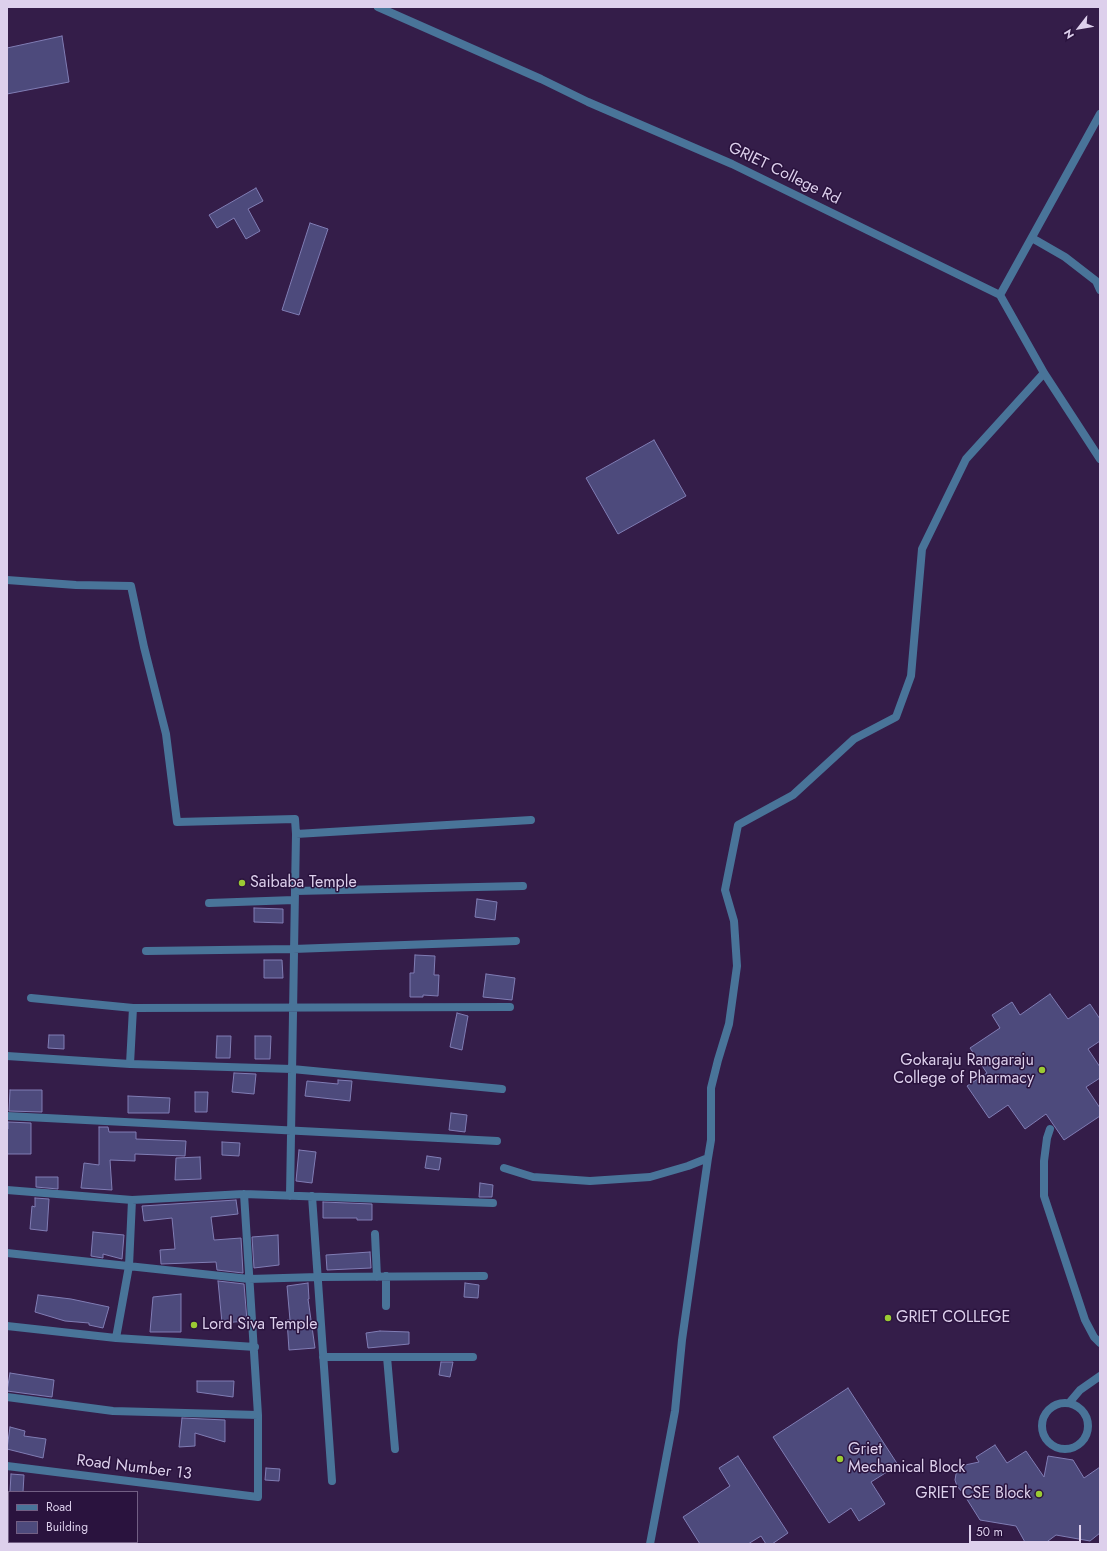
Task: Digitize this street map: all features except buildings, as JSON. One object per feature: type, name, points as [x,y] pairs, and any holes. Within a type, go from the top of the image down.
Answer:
[{"type":"street","name":"GRIET College Rd","points":[[378,7],[541,79],[588,102],[732,164],[1000,295]]},
{"type":"street","points":[[1100,114],[1000,295],[1044,373],[1100,459]]},
{"type":"street","points":[[1032,238],[1065,257],[1098,279],[1100,290]]},
{"type":"street","points":[[650,1544],[675,1412],[682,1340],[711,1140],[712,1088],[718,1060],[729,1024],[738,966],[734,921],[725,890],[738,825],[793,795],[854,739],[896,717],[911,676],[922,549],[966,459],[1044,373]]},
{"type":"street","points":[[7,580],[76,585],[132,586],[144,647],[166,734],[177,822],[295,819],[290,1196]]},
{"type":"street","points":[[296,834],[530,820]]},
{"type":"street","points":[[295,891],[524,886]]},
{"type":"street","points":[[209,903],[294,900]]},
{"type":"street","points":[[146,951],[293,949],[516,941]]},
{"type":"street","points":[[31,998],[133,1008],[510,1007]]},
{"type":"street","points":[[130,1064],[133,1008]]},
{"type":"street","points":[[7,1056],[130,1064],[292,1069],[502,1089]]},
{"type":"street","points":[[7,1116],[497,1141]]},
{"type":"street","points":[[1050,1129],[1047,1138],[1044,1161],[1044,1196],[1085,1320],[1094,1337],[1100,1343]]},
{"type":"street","points":[[504,1168],[533,1177],[590,1181],[650,1177],[688,1166],[708,1158]]},
{"type":"street","points":[[7,1190],[132,1200],[244,1194],[493,1203]]},
{"type":"street","points":[[7,1397],[113,1411],[258,1415],[255,1347],[244,1194]]},
{"type":"street","points":[[312,1196],[332,1481]]},
{"type":"street","points":[[116,1338],[129,1266],[132,1200]]},
{"type":"street","points":[[375,1234],[377,1277]]},
{"type":"street","points":[[7,1253],[250,1280],[318,1277],[484,1276]]},
{"type":"street","points":[[386,1276],[386,1306]]},
{"type":"street","points":[[7,1326],[116,1338],[255,1347]]},
{"type":"street","points":[[323,1357],[473,1357]]},
{"type":"street","points":[[387,1357],[395,1449]]},
{"type":"street","points":[[1069,1403],[1078,1406],[1084,1413],[1088,1422],[1088,1431],[1078,1446],[1069,1449],[1060,1449],[1051,1446],[1045,1439],[1042,1430],[1042,1421],[1045,1413],[1052,1406],[1060,1403],[1069,1403],[1080,1390],[1100,1376]]},
{"type":"street","name":"Road Number 13","points":[[7,1466],[258,1497],[258,1415]]},
{"type":"place","name":"Saibaba Temple","points":[[242,883]]},
{"type":"place","name":"Gokaraju Rangaraju College of Pharmacy","points":[[1042,1070]]},
{"type":"place","name":"GRIET COLLEGE","points":[[888,1318]]},
{"type":"place","name":"Lord Siva Temple","points":[[194,1325]]},
{"type":"place","name":"Griet Mechanical Block","points":[[840,1459]]},
{"type":"place","name":"GRIET CSE Block","points":[[1039,1494]]}]
